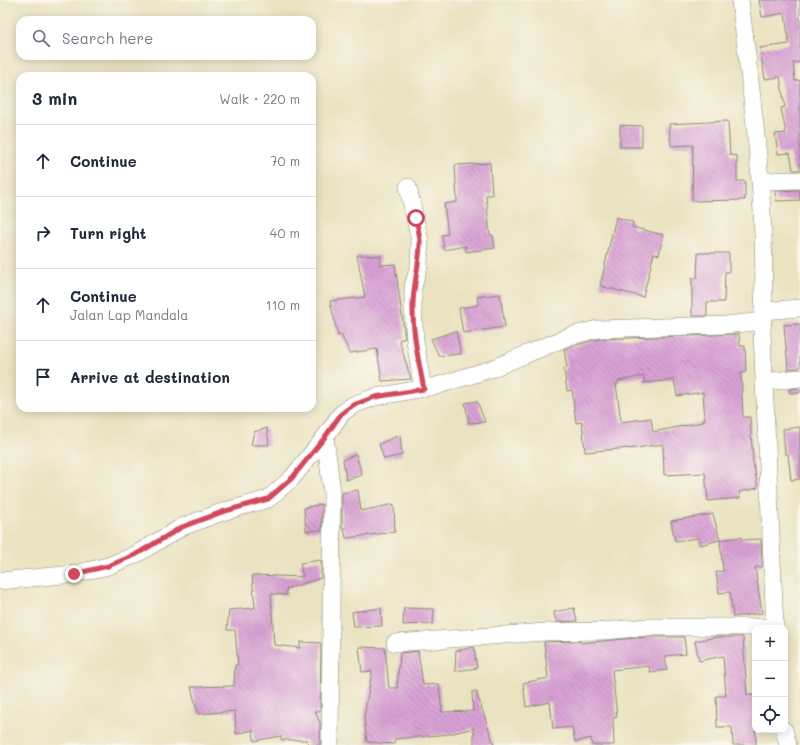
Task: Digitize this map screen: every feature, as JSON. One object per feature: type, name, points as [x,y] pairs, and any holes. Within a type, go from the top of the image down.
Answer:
[{"type":"street","points":[[740,0],[760,161],[763,238],[762,333],[775,625]]},
{"type":"street","points":[[760,181],[800,180]]},
{"type":"street","points":[[408,187],[420,241],[419,266],[413,287],[413,309],[415,341],[424,389]]},
{"type":"street","points":[[0,581],[74,574],[108,566],[135,555],[182,527],[222,512],[268,499],[292,478],[325,437],[341,414],[353,405],[375,397],[424,389],[491,369],[570,336],[598,328],[726,324],[800,308]]},
{"type":"street","points":[[764,382],[800,378]]},
{"type":"street","points":[[325,437],[332,492],[330,745]]},
{"type":"street","points":[[395,643],[545,632],[605,631],[647,626],[752,628]]},
{"type":"street","points":[[785,733],[788,745]]},
{"type":"building","points":[[759,0],[800,0],[800,62],[793,63],[795,81],[800,80],[800,170],[793,170],[790,153],[778,154],[775,134],[786,133],[781,108],[785,107],[780,77],[765,79],[760,48],[789,44],[785,13],[762,17]]},
{"type":"building","points":[[728,121],[730,155],[737,156],[737,181],[745,181],[745,200],[692,201],[693,145],[671,146],[669,124]]},
{"type":"building","points":[[620,125],[642,126],[642,147],[620,147]]},
{"type":"building","points":[[490,163],[492,195],[486,195],[490,235],[493,235],[495,248],[466,252],[466,246],[444,250],[442,235],[448,234],[444,204],[457,202],[455,165]]},
{"type":"building","points":[[800,190],[800,200],[776,201],[775,191]]},
{"type":"building","points":[[616,217],[633,222],[632,227],[663,235],[659,255],[654,253],[643,297],[600,286]]},
{"type":"building","points":[[698,253],[729,253],[729,272],[725,272],[724,302],[707,302],[707,316],[692,316],[692,278],[697,278]]},
{"type":"building","points":[[357,255],[381,256],[379,265],[395,264],[405,338],[399,340],[411,379],[382,381],[377,349],[350,353],[341,335],[338,336],[330,301],[365,297]]},
{"type":"building","points":[[500,294],[505,327],[463,333],[459,308],[478,305],[477,297]]},
{"type":"building","points":[[800,324],[800,368],[788,369],[784,325]]},
{"type":"building","points":[[456,331],[461,354],[439,356],[431,339]]},
{"type":"building","points":[[739,334],[740,346],[745,346],[746,372],[741,373],[743,417],[750,417],[753,462],[758,488],[739,492],[740,498],[708,501],[705,473],[664,475],[663,444],[629,449],[585,452],[582,422],[576,423],[572,390],[567,391],[564,369],[567,368],[564,349],[599,339]],"holes":[[[644,376],[644,383],[674,380],[677,396],[703,392],[705,420],[703,420],[703,422],[653,432],[651,418],[621,422],[616,384],[618,384],[618,381]]]},
{"type":"building","points":[[800,388],[800,393],[790,393],[789,389]]},
{"type":"building","points":[[477,401],[485,422],[469,423],[465,403]]},
{"type":"building","points":[[800,427],[800,479],[791,480],[788,454],[785,454],[783,429]]},
{"type":"building","points":[[267,428],[269,445],[251,445],[254,432]]},
{"type":"building","points":[[400,435],[402,455],[384,459],[379,444]]},
{"type":"building","points":[[356,454],[362,475],[346,480],[343,460]]},
{"type":"building","points":[[358,490],[361,511],[394,504],[395,532],[346,538],[344,528],[342,528],[342,493]]},
{"type":"building","points":[[322,504],[322,530],[306,531],[304,508]]},
{"type":"building","points":[[713,514],[720,540],[700,545],[698,538],[675,541],[671,521]]},
{"type":"building","points":[[741,537],[742,540],[761,539],[762,567],[755,567],[762,613],[733,617],[730,592],[719,593],[716,572],[723,571],[720,540]]},
{"type":"building","points":[[321,560],[321,578],[286,589],[287,595],[271,594],[274,645],[300,648],[300,642],[321,643],[320,712],[315,711],[320,723],[320,745],[308,745],[307,740],[281,740],[281,736],[254,741],[253,730],[236,734],[235,711],[198,714],[191,687],[234,686],[235,665],[238,665],[235,630],[227,630],[229,610],[255,608],[252,575],[303,577],[300,563]]},
{"type":"building","points":[[381,608],[382,626],[354,627],[352,612]]},
{"type":"building","points":[[404,608],[434,609],[433,624],[403,625]]},
{"type":"building","points":[[574,608],[577,621],[556,622],[554,612]]},
{"type":"building","points":[[647,637],[684,637],[686,654],[665,656],[667,670],[650,672],[649,666],[612,670],[617,717],[613,718],[614,745],[592,745],[591,738],[575,742],[572,727],[553,729],[550,702],[526,707],[523,683],[548,678],[544,642],[580,641],[581,643]]},
{"type":"building","points":[[716,637],[743,637],[747,695],[752,695],[752,733],[756,733],[756,745],[733,745],[732,727],[717,727],[716,696],[726,696],[723,656],[699,661],[695,641]]},
{"type":"building","points":[[359,647],[385,648],[389,688],[397,688],[400,653],[418,651],[423,685],[439,684],[442,712],[473,711],[472,692],[476,691],[494,745],[474,745],[474,728],[449,734],[395,739],[394,744],[367,742],[364,717],[372,671],[362,672]]},
{"type":"building","points":[[474,647],[477,668],[455,671],[456,651]]},
{"type":"route","points":[[74,574],[108,566],[135,555],[182,527],[222,512],[268,499],[292,478],[325,437],[341,414],[353,405],[375,397],[424,389],[415,341],[413,309],[413,287],[419,266],[420,241],[416,218]]}]
